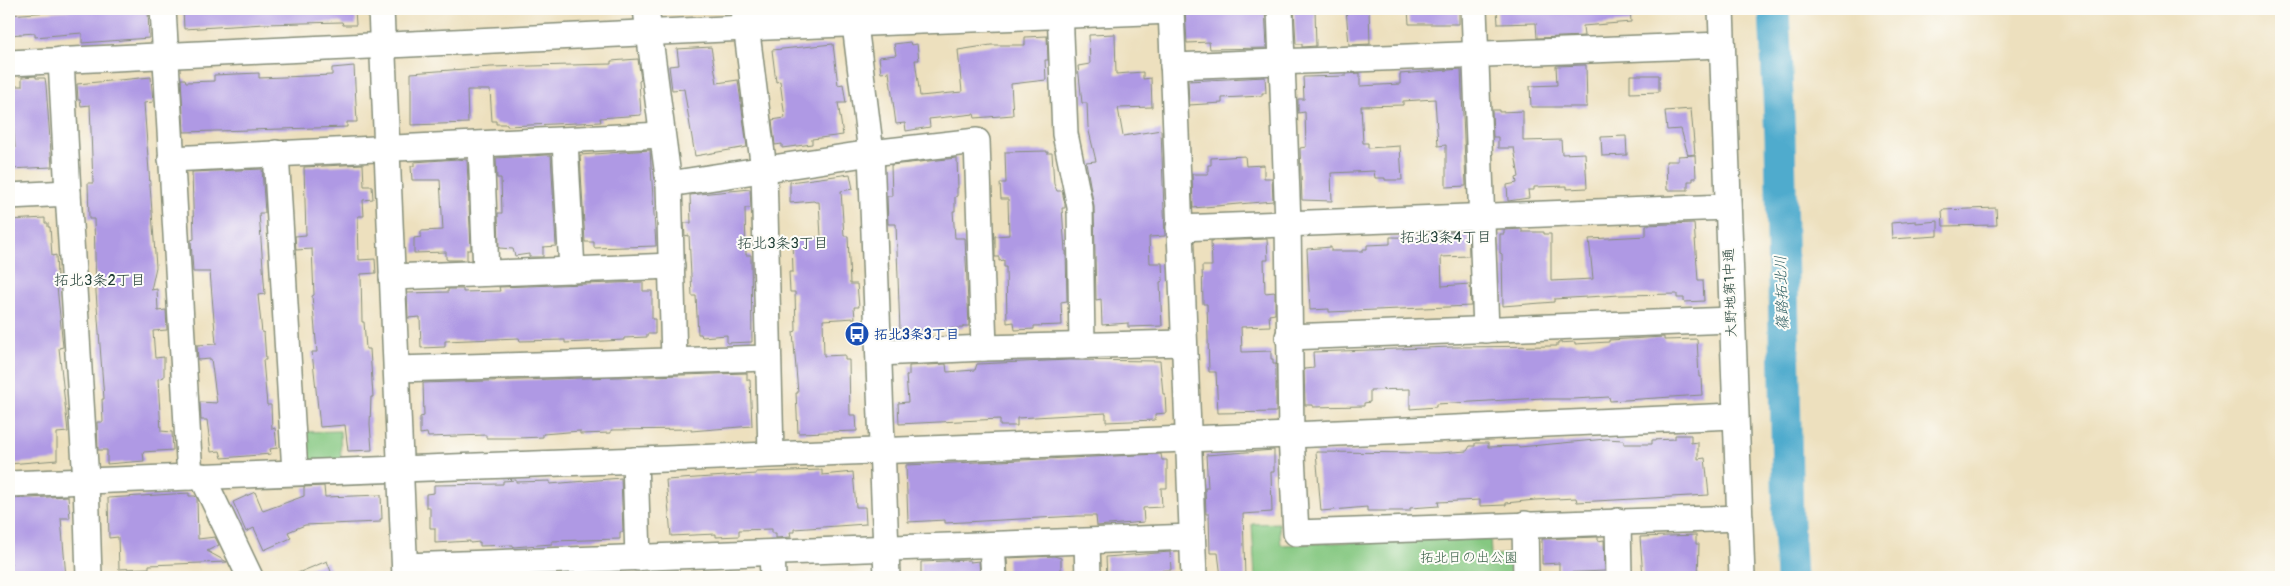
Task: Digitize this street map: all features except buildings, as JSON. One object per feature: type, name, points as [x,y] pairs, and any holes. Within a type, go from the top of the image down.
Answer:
[{"type":"street","points":[[163,9],[171,159],[196,477],[250,577]]},
{"type":"street","points":[[381,9],[381,46],[405,572],[498,570],[638,558],[772,565],[886,549],[1192,537]]},
{"type":"street","points":[[1280,9],[1288,224],[1288,337],[1296,533],[1740,518]]},
{"type":"street","points":[[1474,9],[1486,330]]},
{"type":"street","name":"大野地第1中通","points":[[1720,9],[1734,416],[1742,577]]},
{"type":"street","points":[[9,63],[381,46],[648,21],[1171,10],[1194,577]]},
{"type":"street","points":[[1060,12],[1065,134],[1080,207],[1082,346]]},
{"type":"street","points":[[854,16],[871,153],[887,577]]},
{"type":"street","points":[[745,18],[764,170],[771,454]]},
{"type":"street","points":[[648,21],[669,184],[674,360]]},
{"type":"street","points":[[1173,66],[1722,45]]},
{"type":"street","points":[[61,60],[86,482],[89,577]]},
{"type":"street","points":[[171,159],[276,153],[386,150],[662,135]]},
{"type":"street","points":[[565,141],[572,270]]},
{"type":"street","points":[[669,184],[871,153],[976,141],[984,348]]},
{"type":"street","points":[[481,145],[486,273]]},
{"type":"street","points":[[276,153],[295,472]]},
{"type":"street","points":[[9,196],[68,193]]},
{"type":"street","points":[[1179,228],[1727,207]]},
{"type":"street","points":[[392,277],[672,266]]},
{"type":"street","points":[[1288,337],[1731,320]]},
{"type":"street","points":[[879,353],[984,348],[1184,343]]},
{"type":"street","points":[[396,369],[768,358]]},
{"type":"street","points":[[9,484],[1291,435],[1734,416]]},
{"type":"street","points":[[635,460],[638,558]]},
{"type":"street","points":[[1618,522],[1620,577]]},
{"type":"street","points":[[1525,524],[1526,577]]},
{"type":"street","points":[[1087,542],[1088,577]]},
{"type":"street","points":[[992,545],[994,577]]},
{"type":"green space","points":[[340,431],[341,460],[309,461],[303,453],[302,432]]},
{"type":"green space","name":"拓北日の出公園","points":[[1279,523],[1281,545],[1490,536],[1491,555],[1512,554],[1513,577],[1255,577],[1252,524]]},
{"type":"waterway","name":"篠路拓北川","points":[[1774,9],[1780,139],[1788,525],[1791,577]]},
{"type":"place","name":"拓北3条3丁目","points":[[857,334]]},
{"type":"district","name":"拓北3条4丁目","points":[[1446,237]]},
{"type":"district","name":"拓北3条3丁目","points":[[783,243]]},
{"type":"district","name":"拓北3条2丁目","points":[[100,280]]}]
